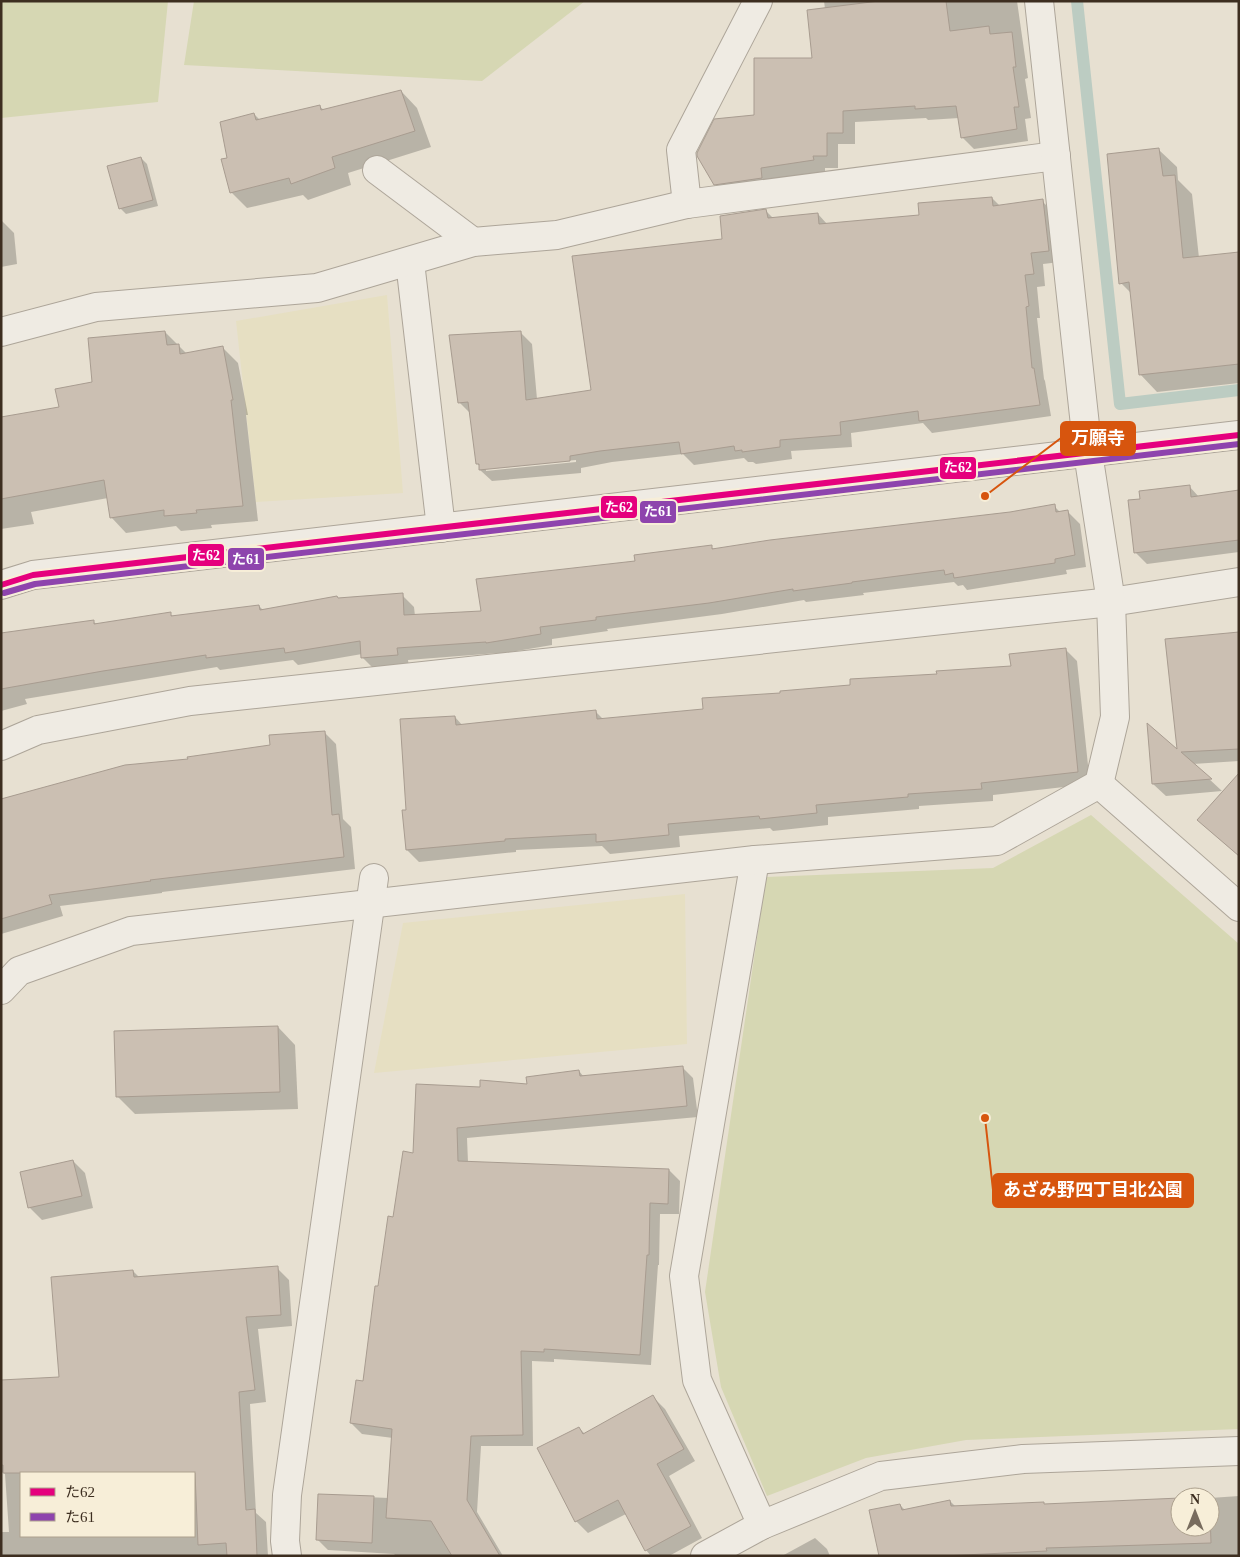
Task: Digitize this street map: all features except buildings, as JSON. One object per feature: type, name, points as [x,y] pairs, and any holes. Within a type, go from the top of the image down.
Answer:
[{"type":"street","points":[[687,204],[681,150],[758,1]]},
{"type":"street","points":[[1,990],[19,971],[131,931],[372,890],[997,842],[1099,784],[1115,717],[1111,602],[1088,453],[1039,1]]},
{"type":"street","points":[[1,332],[96,307],[317,288],[473,242],[557,235],[687,204],[1056,156]]},
{"type":"street","points":[[377,170],[473,242]]},
{"type":"street","points":[[410,262],[441,528]]},
{"type":"street","points":[[1,585],[33,575],[1239,435]]},
{"type":"street","points":[[1,746],[38,730],[190,701],[353,695],[1111,602],[1239,582]]},
{"type":"street","points":[[1099,784],[1239,907]]},
{"type":"street","points":[[755,860],[684,1276],[697,1380],[762,1524]]},
{"type":"street","points":[[287,1556],[285,1541],[287,1495],[372,890]]},
{"type":"street","points":[[705,1556],[762,1524],[881,1476],[1023,1459],[1239,1451]]},
{"type":"shaded area","points":[[387,295],[403,493],[256,502],[236,321]]},
{"type":"shaded area","points":[[685,894],[687,1044],[374,1073],[403,923]]},
{"type":"green space","points":[[1,1],[168,1],[158,102],[1,118]]},
{"type":"green space","points":[[194,1],[585,1],[482,81],[184,65]]},
{"type":"green space","points":[[1091,815],[1239,944],[1239,1429],[966,1440],[866,1458],[767,1496],[721,1387],[705,1292],[766,877],[993,868]]},
{"type":"waterway","points":[[1077,1],[1120,404],[1239,390]]},
{"type":"transit line","name":"た62","points":[[1,585],[33,575],[1239,435]]},
{"type":"transit line","name":"た61","points":[[4,593],[35,584],[1239,444]]},
{"type":"place","name":"万願寺","points":[[985,496]]},
{"type":"place","name":"あざみ野四丁目北公園","points":[[985,1118]]}]
